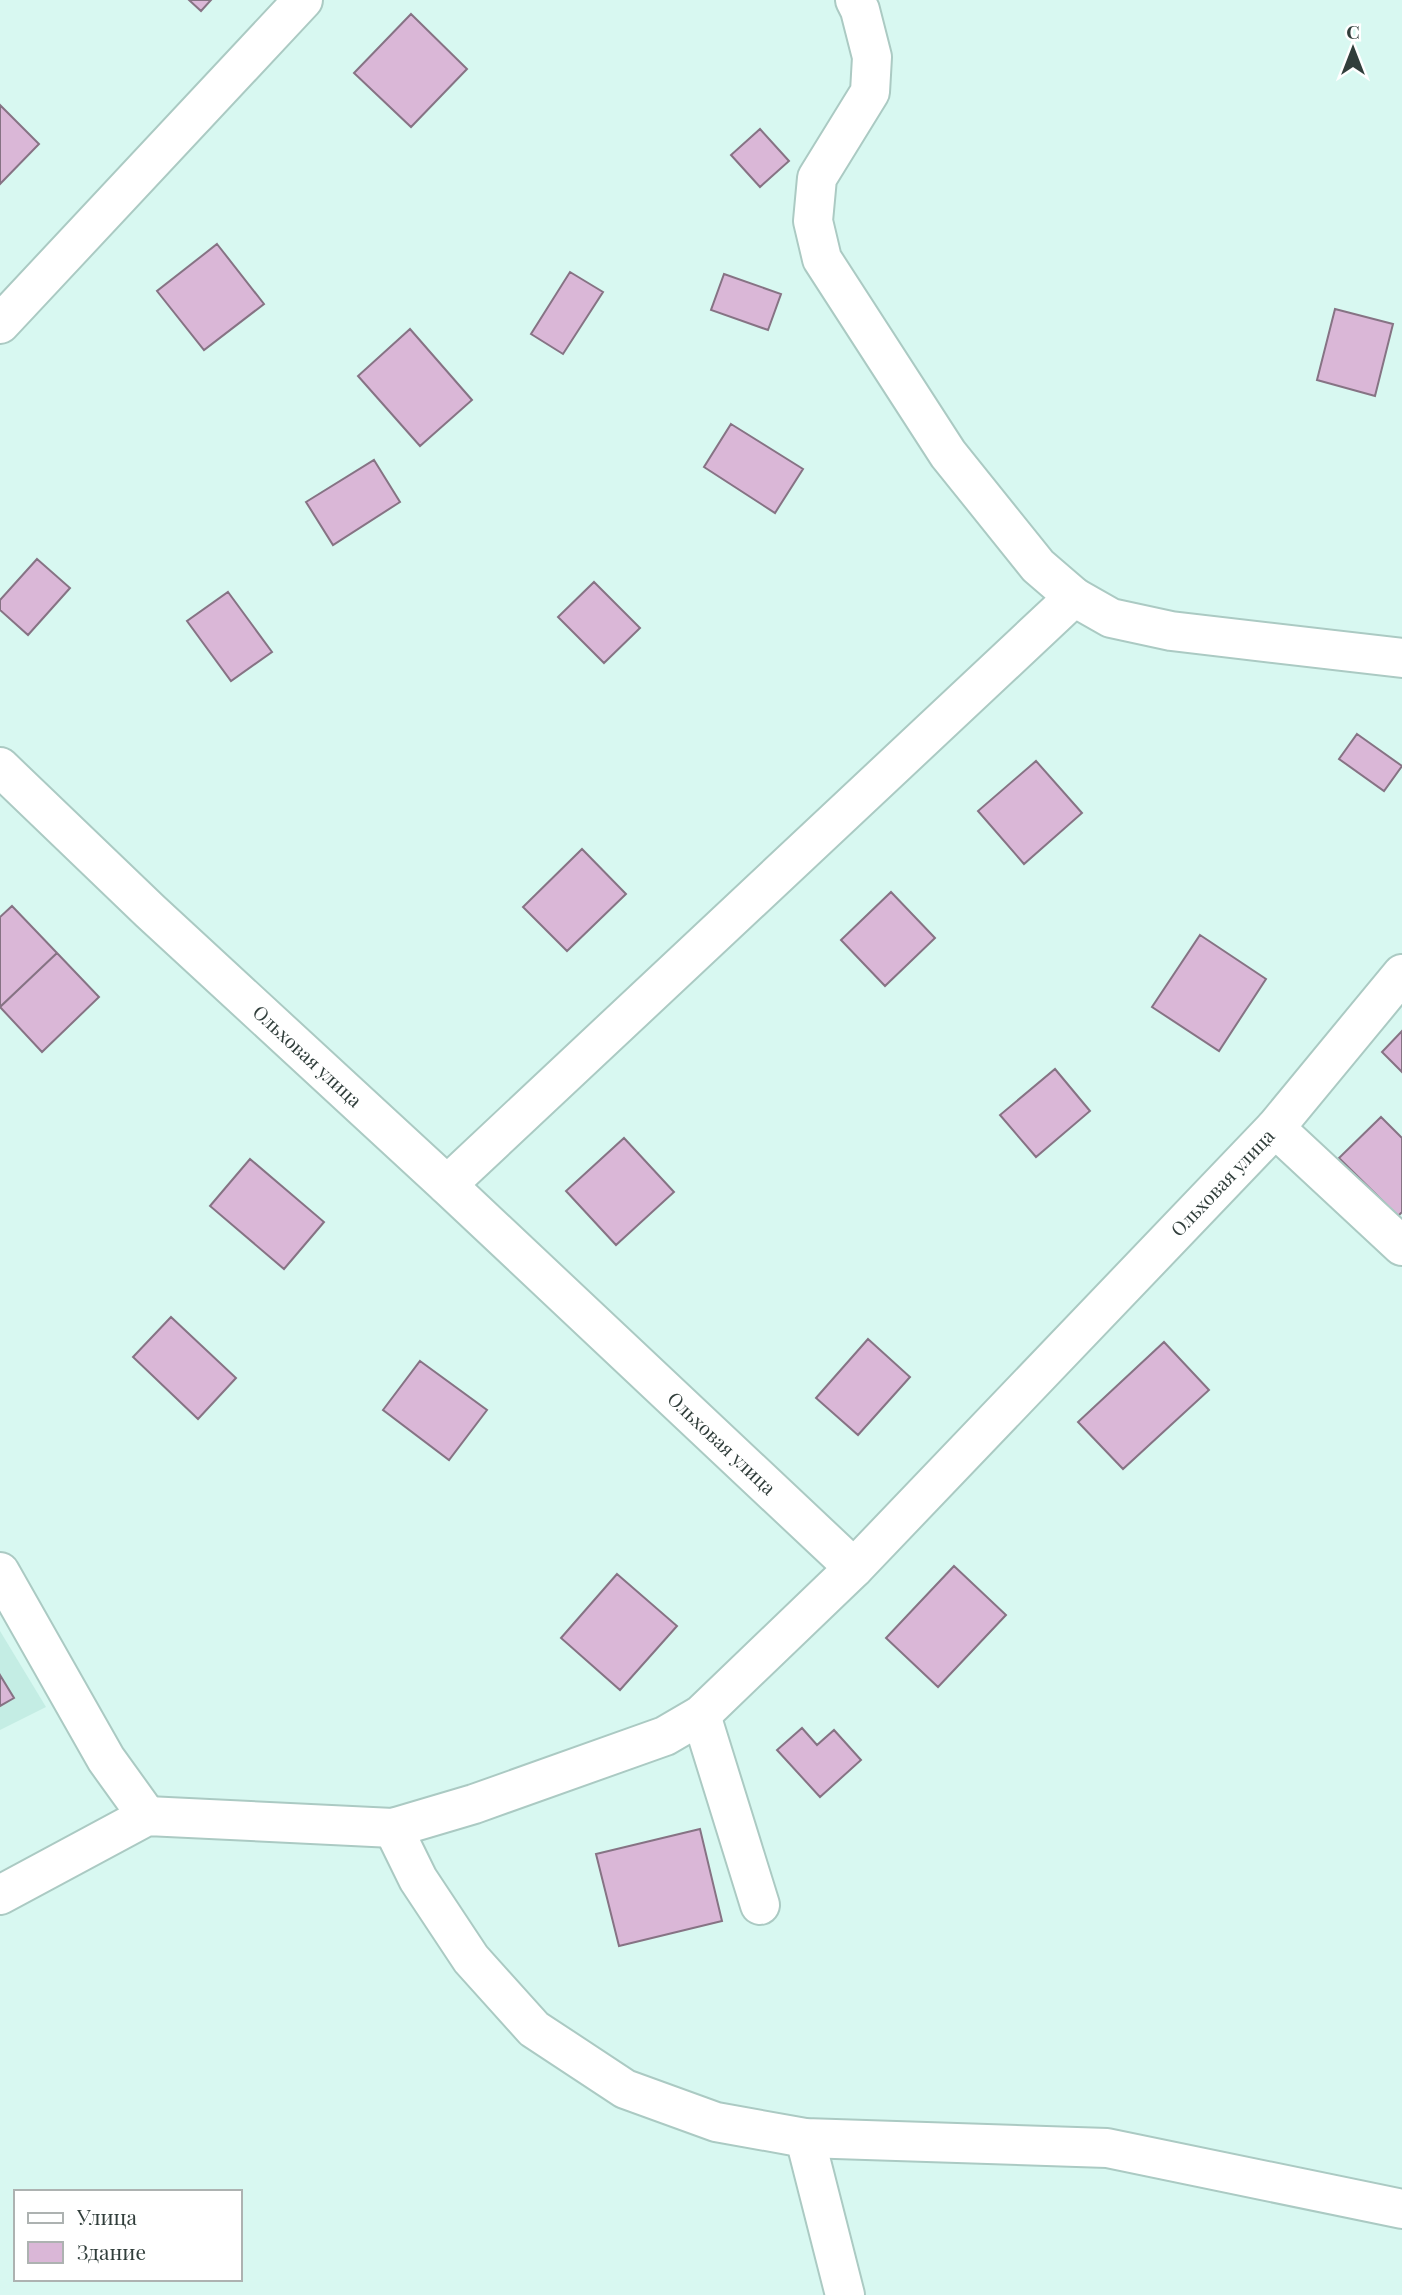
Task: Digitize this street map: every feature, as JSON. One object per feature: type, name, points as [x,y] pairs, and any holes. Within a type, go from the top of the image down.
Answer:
[{"type":"street","points":[[0,324],[303,0]]},
{"type":"street","points":[[855,0],[873,57],[870,92],[817,177],[813,221],[822,259],[948,454],[1038,566],[1074,597],[1111,618],[1171,631],[1401,655]]},
{"type":"street","points":[[447,1185],[1074,597]]},
{"type":"street","name":"Ольховая улица","points":[[0,767],[150,911],[447,1185],[854,1568],[1275,1128],[1402,974]]},
{"type":"street","points":[[1275,1128],[1402,1246]]},
{"type":"street","points":[[0,1895],[147,1816],[393,1828],[474,1804],[666,1736],[701,1715],[854,1568]]},
{"type":"street","points":[[0,1572],[106,1759],[147,1816]]},
{"type":"street","points":[[701,1715],[760,1905]]},
{"type":"street","points":[[393,1828],[418,1879],[471,1959],[534,2029],[625,2089],[716,2122],[806,2138],[1107,2148],[1402,2209]]},
{"type":"street","points":[[806,2138],[845,2295]]},
{"type":"shaded area","points":[[0,1631],[46,1707],[0,1730]]},
{"type":"building","points":[[189,0],[211,0],[201,11]]},
{"type":"building","points":[[411,14],[467,69],[411,127],[354,73]]},
{"type":"building","points":[[0,105],[39,144],[0,184]]},
{"type":"building","points":[[760,129],[789,161],[760,187],[731,155]]},
{"type":"building","points":[[217,244],[264,304],[204,350],[157,291]]},
{"type":"building","points":[[570,272],[603,292],[563,354],[531,334]]},
{"type":"building","points":[[724,274],[781,294],[768,330],[711,310]]},
{"type":"building","points":[[1335,309],[1393,324],[1375,396],[1317,380]]},
{"type":"building","points":[[410,329],[472,400],[420,446],[358,376]]},
{"type":"building","points":[[731,424],[803,469],[775,513],[704,467]]},
{"type":"building","points":[[374,460],[400,502],[333,545],[306,502]]},
{"type":"building","points":[[37,559],[70,588],[28,635],[0,610],[0,600]]},
{"type":"building","points":[[594,582],[640,628],[604,663],[558,617]]},
{"type":"building","points":[[228,592],[272,652],[231,681],[187,621]]},
{"type":"building","points":[[1357,734],[1402,766],[1384,791],[1339,759]]},
{"type":"building","points":[[1036,761],[1082,813],[1024,864],[978,811]]},
{"type":"building","points":[[582,849],[626,894],[567,951],[523,907]]},
{"type":"building","points":[[891,892],[935,938],[885,986],[841,940]]},
{"type":"building","points":[[12,906],[57,953],[0,1007],[0,917]]},
{"type":"building","points":[[1200,935],[1266,979],[1219,1051],[1152,1007]]},
{"type":"building","points":[[57,953],[99,997],[42,1052],[0,1007]]},
{"type":"building","points":[[1402,1031],[1402,1072],[1382,1052]]},
{"type":"building","points":[[1055,1069],[1090,1111],[1036,1157],[1000,1115]]},
{"type":"building","points":[[1381,1117],[1402,1138],[1402,1212],[1398,1216],[1339,1158]]},
{"type":"building","points":[[624,1138],[674,1192],[616,1245],[566,1191]]},
{"type":"building","points":[[250,1159],[324,1222],[284,1269],[210,1206]]},
{"type":"building","points":[[171,1317],[236,1378],[198,1419],[133,1357]]},
{"type":"building","points":[[868,1339],[910,1377],[858,1435],[816,1398]]},
{"type":"building","points":[[1164,1342],[1209,1390],[1123,1469],[1078,1422]]},
{"type":"building","points":[[420,1361],[487,1410],[449,1460],[383,1410]]},
{"type":"building","points":[[954,1566],[1006,1615],[938,1687],[886,1638]]},
{"type":"building","points":[[617,1574],[677,1626],[620,1690],[561,1638]]},
{"type":"building","points":[[0,1675],[14,1698],[0,1706]]},
{"type":"building","points":[[802,1728],[817,1745],[834,1730],[861,1760],[820,1797],[777,1750]]},
{"type":"building","points":[[700,1829],[722,1921],[619,1946],[596,1854]]}]
